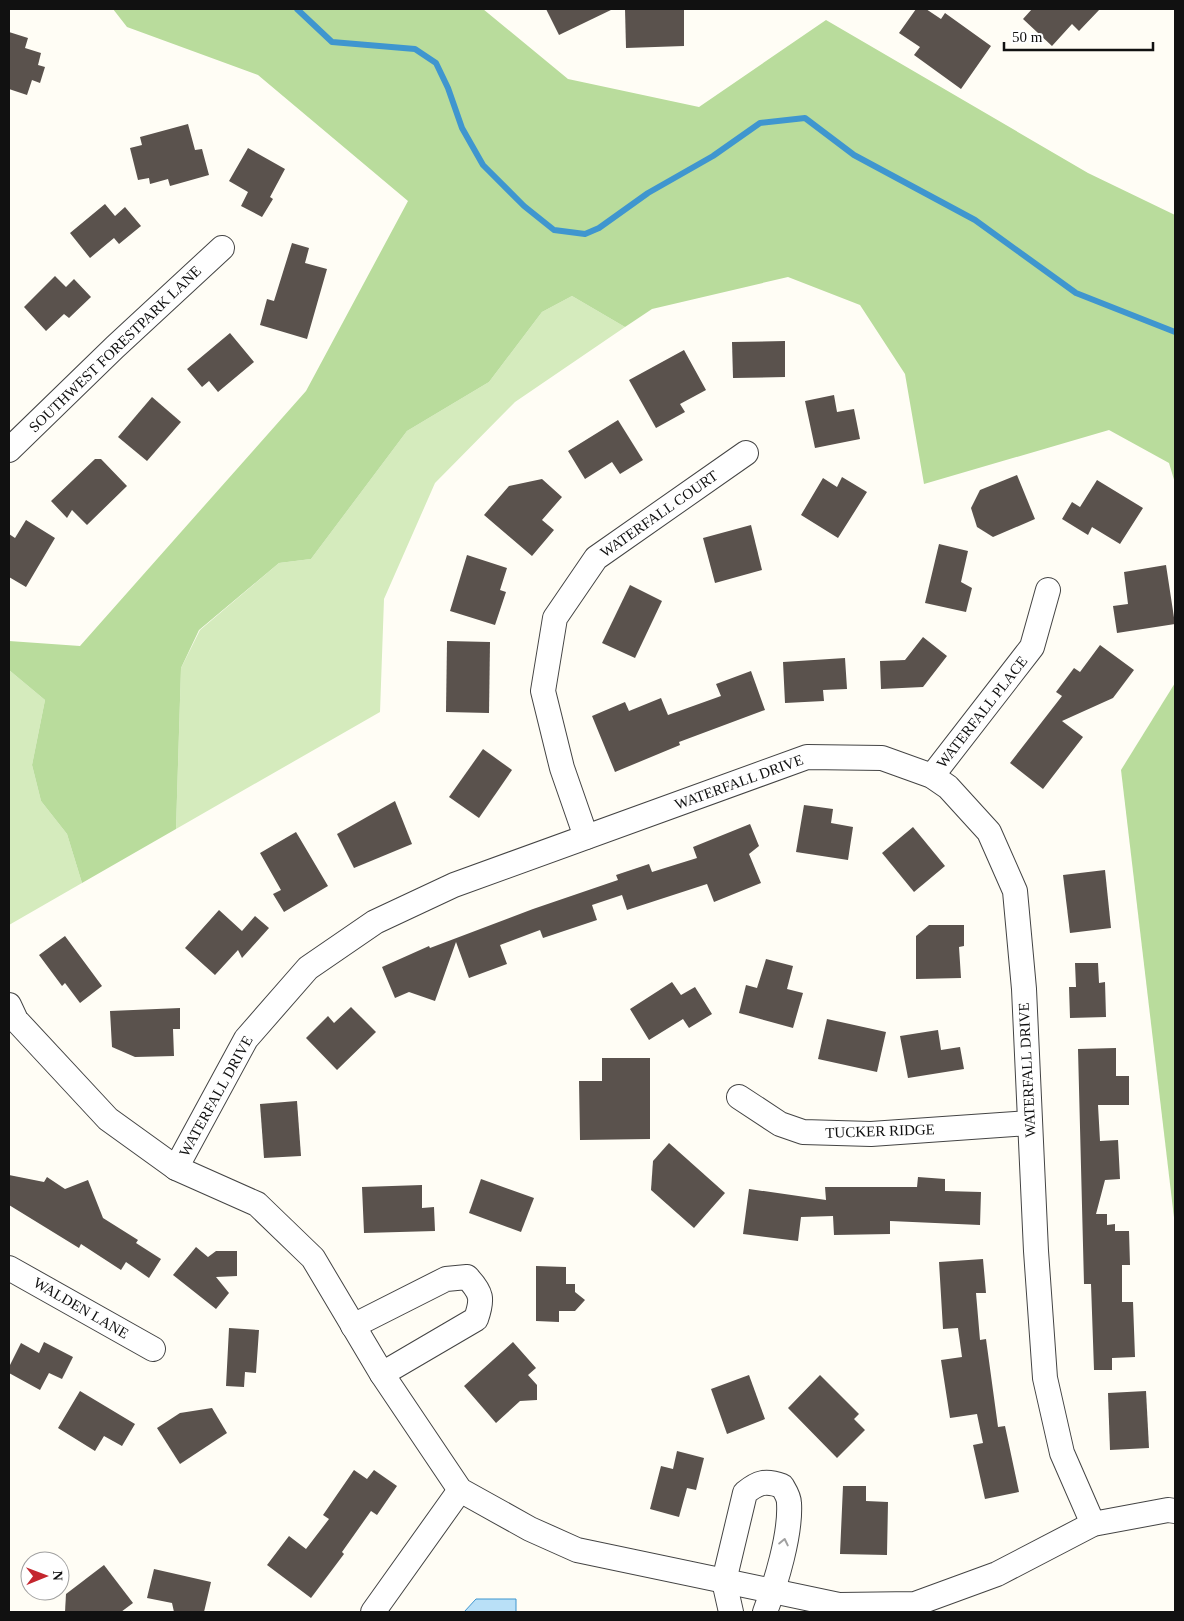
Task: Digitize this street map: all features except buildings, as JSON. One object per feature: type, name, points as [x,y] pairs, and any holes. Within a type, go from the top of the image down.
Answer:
[{"type":"street","name":"SOUTHWEST FORESTPARK LANE","points":[[9,450],[115,347],[222,248]]},
{"type":"street","name":"WATERFALL COURT","points":[[586,837],[562,768],[543,691],[555,618],[596,558],[746,453]]},
{"type":"street","name":"WATERFALL PLACE","points":[[932,776],[1032,647],[1048,590]]},
{"type":"street","name":"WATERFALL DRIVE","points":[[176,1168],[246,1039],[308,968],[375,922],[454,885],[807,757],[882,758],[932,776],[948,786],[988,832],[1015,891],[1024,989],[1036,1251],[1045,1378],[1062,1453],[1093,1524]]},
{"type":"street","points":[[9,1005],[16,1020],[108,1119],[176,1168],[257,1204],[313,1258],[382,1374],[460,1490],[530,1529],[577,1550],[839,1605],[915,1604],[997,1574],[1093,1524],[1168,1510],[1175,1511]]},
{"type":"street","name":"TUCKER RIDGE","points":[[739,1097],[780,1124],[803,1132],[871,1134],[1030,1123]]},
{"type":"street","name":"WALDEN LANE","points":[[9,1268],[152,1349]]},
{"type":"street","points":[[353,1326],[446,1279],[468,1277],[478,1289],[482,1303],[476,1319],[382,1374]]},
{"type":"street","points":[[730,1612],[724,1581],[745,1493],[756,1484],[769,1481],[782,1486],[789,1501],[789,1520],[774,1590],[765,1612]]},
{"type":"street","points":[[373,1612],[460,1490]]},
{"type":"green space","points":[[113,9],[483,9],[568,79],[699,107],[826,20],[1088,173],[1175,215],[1175,483],[1169,463],[1109,430],[924,484],[905,374],[860,305],[788,277],[652,309],[625,327],[572,296],[542,312],[489,382],[407,431],[311,559],[279,563],[199,630],[181,668],[176,829],[82,883],[67,834],[41,801],[32,765],[45,700],[9,670],[9,641],[80,646],[306,391],[408,201],[258,75],[127,27]]},
{"type":"green space","points":[[572,296],[625,327],[515,402],[435,483],[384,599],[380,712],[176,829],[181,668],[200,630],[279,563],[311,559],[407,431],[489,382],[542,312]]},
{"type":"green space","points":[[9,670],[45,700],[32,765],[41,801],[67,834],[82,883],[9,925]]},
{"type":"green space","points":[[1175,683],[1175,1226],[1121,770]]},
{"type":"water","points":[[476,1599],[516,1599],[516,1612],[464,1612]]},
{"type":"waterway","points":[[297,9],[332,42],[415,49],[436,63],[448,88],[462,128],[483,165],[524,206],[554,230],[585,234],[599,228],[648,193],[713,156],[760,123],[805,118],[854,155],[975,220],[1076,293],[1175,332]]}]
